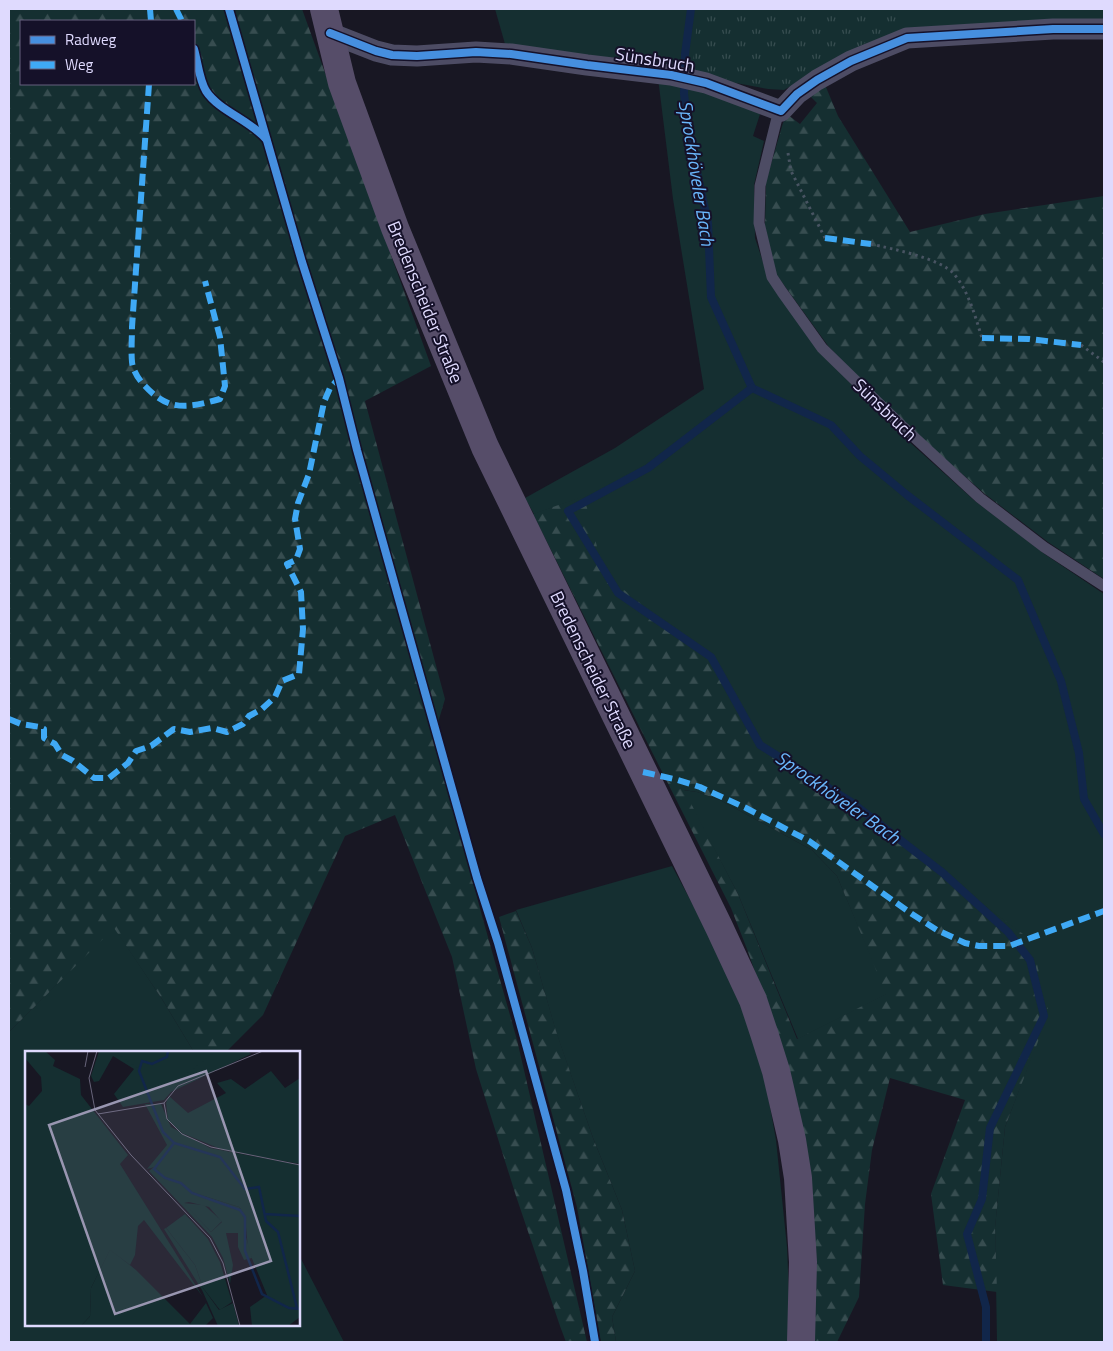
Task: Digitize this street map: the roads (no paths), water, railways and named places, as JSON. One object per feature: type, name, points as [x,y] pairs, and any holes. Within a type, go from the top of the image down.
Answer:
[{"type":"main road","name":"Bredenscheider Straße","points":[[327,21],[342,83],[394,228],[485,447],[753,1000],[776,1071],[792,1140],[798,1178],[803,1262],[801,1342]]},
{"type":"street","name":"Sünsbruch","points":[[327,21],[376,51],[392,55],[417,56],[476,52],[511,54],[671,76],[706,83],[780,112]]},
{"type":"street","points":[[780,112],[797,94],[817,80],[851,61],[907,38],[1053,29],[1104,29]]},
{"type":"lane","name":"Sünsbruch","points":[[780,112],[760,186],[759,222],[772,277],[782,292],[822,348],[980,498],[1044,547],[1104,586]]},
{"type":"waterway","name":"Sprockhöveler Bach","points":[[691,9],[685,54],[684,94],[691,144],[708,223],[711,297],[752,388],[831,425],[860,456],[907,495],[1018,580],[1061,681],[1079,753],[1084,799],[1104,834]]},
{"type":"waterway","name":"Sprockhöveler Bach","points":[[752,388],[648,468],[568,511],[618,593],[711,657],[760,745],[851,802],[943,873],[1008,932],[1030,960],[1044,1016],[990,1128],[982,1199],[967,1234],[986,1307],[986,1342]]}]
